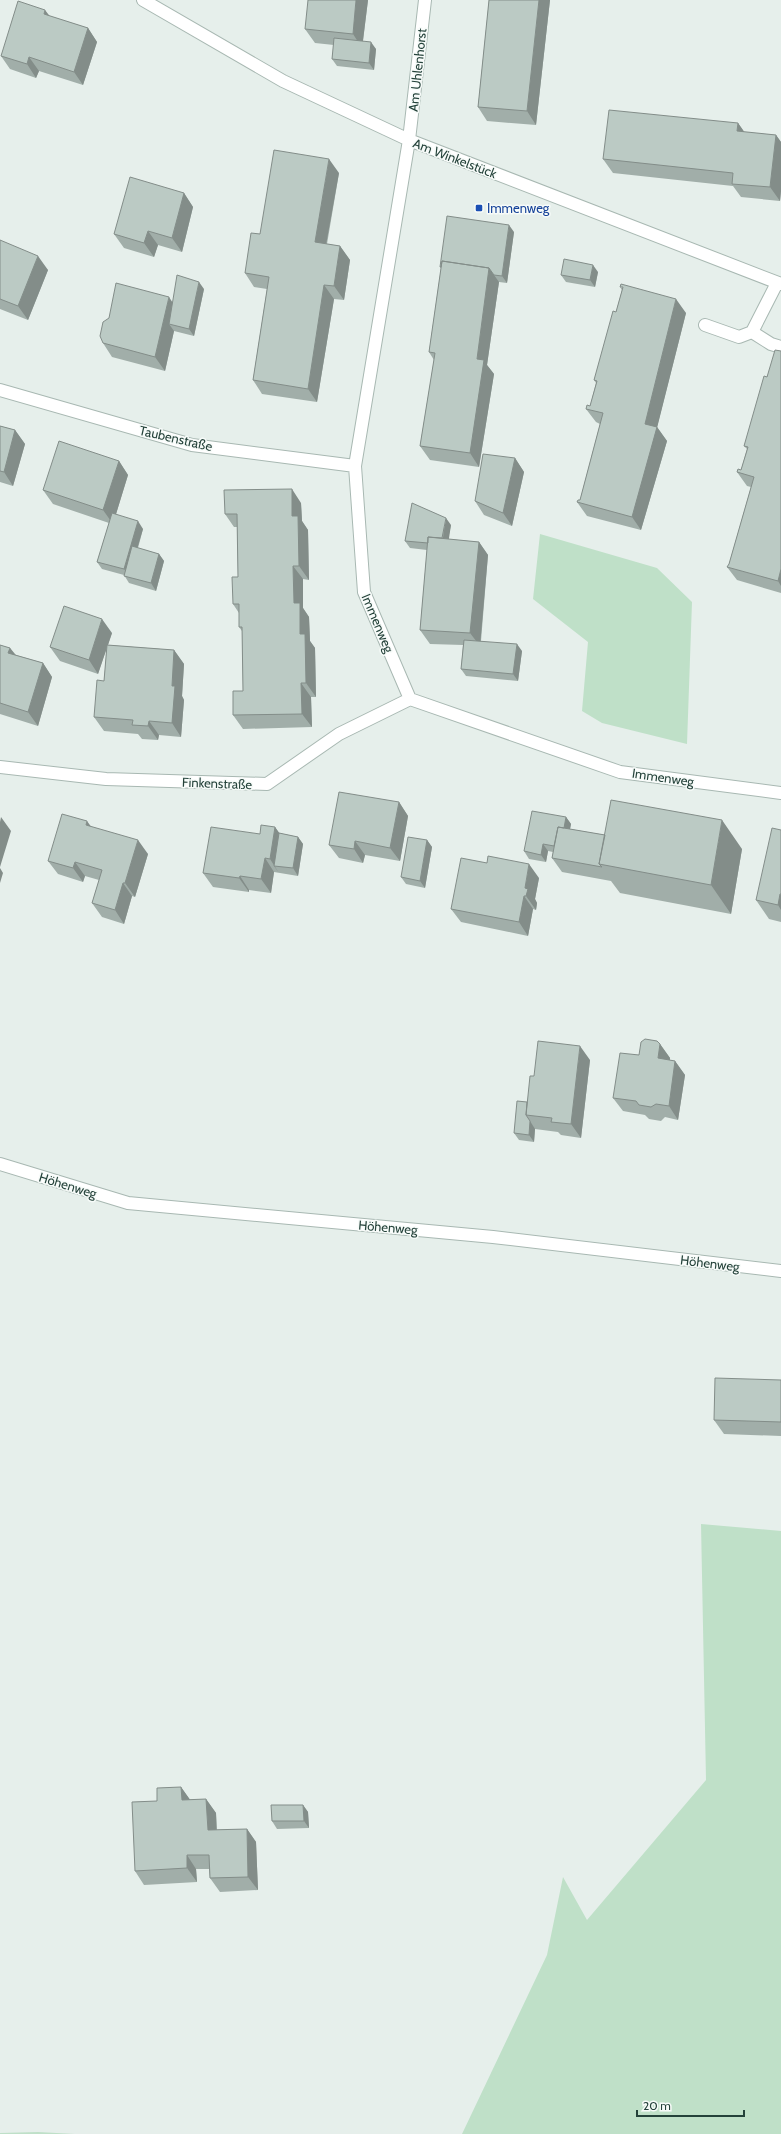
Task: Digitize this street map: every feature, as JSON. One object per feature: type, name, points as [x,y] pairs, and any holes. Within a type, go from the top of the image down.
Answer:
[{"type":"street","name":"Am Winkelstück","points":[[143,0],[283,81],[409,140],[779,284]]},
{"type":"street","name":"Am Uhlenhorst","points":[[409,140],[424,0]]},
{"type":"street","name":"Immenweg","points":[[409,140],[355,466],[364,592],[410,699],[620,772],[781,793]]},
{"type":"street","points":[[705,325],[739,337],[752,332],[779,284]]},
{"type":"street","points":[[752,332],[771,344],[781,348]]},
{"type":"street","name":"Taubenstraße","points":[[0,390],[192,445],[355,466]]},
{"type":"street","name":"Finkenstraße","points":[[0,767],[106,779],[267,784],[339,734],[410,699]]},
{"type":"street","name":"Höhenweg","points":[[0,1164],[128,1203],[493,1237],[781,1271]]},
{"type":"green space","points":[[540,534],[657,568],[692,602],[687,744],[602,723],[582,711],[588,642],[533,599]]},
{"type":"green space","points":[[701,1524],[781,1531],[781,2134],[462,2134],[547,1955],[563,1877],[587,1920],[706,1780]]},
{"type":"green space","points":[[38,2132],[75,2134],[0,2134],[0,2133]]},
{"type":"building","points":[[308,0],[356,0],[353,34],[305,29]]},
{"type":"building","points":[[489,0],[539,0],[527,111],[478,107]]},
{"type":"building","points":[[18,1],[45,10],[44,14],[88,28],[74,72],[29,57],[27,64],[1,56]]},
{"type":"building","points":[[334,38],[371,42],[369,63],[332,59]]},
{"type":"building","points":[[609,110],[738,123],[737,131],[776,135],[770,187],[732,184],[733,173],[603,159]]},
{"type":"building","points":[[274,150],[329,159],[315,242],[340,246],[334,286],[324,285],[308,389],[253,380],[269,277],[245,273],[251,233],[260,234]]},
{"type":"building","points":[[130,177],[184,193],[172,238],[148,231],[144,243],[114,234]]},
{"type":"building","points":[[447,216],[509,225],[502,276],[494,275],[489,268],[442,261],[440,267]]},
{"type":"building","points":[[0,240],[38,256],[18,306],[0,299]]},
{"type":"building","points":[[564,259],[593,265],[590,280],[561,275]]},
{"type":"building","points":[[442,261],[489,268],[477,359],[484,360],[470,453],[420,446],[435,353],[429,352]]},
{"type":"building","points":[[177,275],[199,282],[189,329],[169,324]]},
{"type":"building","points":[[116,283],[169,297],[155,357],[103,343],[100,336],[103,322],[109,318]]},
{"type":"building","points":[[621,284],[676,299],[645,424],[657,427],[632,517],[577,502],[580,500],[603,413],[586,409],[587,405],[590,406],[597,381],[594,380],[613,311],[616,312],[623,287],[620,287]]},
{"type":"building","points":[[775,350],[781,351],[781,569],[778,581],[727,567],[754,477],[737,472],[738,469],[741,470],[748,447],[744,446],[764,376],[767,377]]},
{"type":"building","points":[[0,426],[15,430],[4,472],[0,471]]},
{"type":"building","points":[[59,441],[119,461],[103,510],[43,490]]},
{"type":"building","points":[[483,454],[515,458],[503,513],[475,501]]},
{"type":"building","points":[[292,489],[292,516],[298,516],[299,566],[293,566],[294,603],[300,603],[300,634],[305,634],[306,683],[301,683],[302,714],[233,715],[233,691],[243,691],[242,627],[239,627],[239,604],[233,604],[232,577],[238,577],[237,514],[225,514],[224,490]]},
{"type":"building","points":[[412,503],[446,518],[442,538],[428,537],[428,543],[405,541]]},
{"type":"building","points":[[112,513],[138,521],[124,569],[97,562]]},
{"type":"building","points":[[428,537],[479,542],[470,633],[420,630]]},
{"type":"building","points":[[132,546],[159,554],[151,583],[124,576]]},
{"type":"building","points":[[64,606],[102,619],[89,660],[50,647]]},
{"type":"building","points":[[464,640],[517,644],[513,674],[461,669]]},
{"type":"building","points":[[0,645],[10,648],[8,653],[43,663],[28,712],[0,703]]},
{"type":"building","points":[[107,645],[174,650],[172,686],[175,686],[172,723],[149,721],[148,726],[132,725],[133,720],[94,717],[97,680],[104,681]]},
{"type":"building","points":[[339,792],[399,802],[390,848],[355,841],[354,849],[329,845]]},
{"type":"building","points":[[611,800],[722,820],[711,885],[599,864]]},
{"type":"building","points":[[532,811],[566,817],[564,828],[558,827],[554,846],[543,844],[541,855],[524,851]]},
{"type":"building","points":[[62,814],[87,821],[86,825],[138,840],[115,910],[92,903],[102,870],[75,862],[73,868],[48,861]]},
{"type":"building","points":[[261,825],[275,827],[270,859],[265,858],[261,879],[240,876],[239,878],[203,873],[211,827],[260,834]]},
{"type":"building","points":[[558,827],[605,835],[599,864],[602,867],[552,858]]},
{"type":"building","points":[[772,828],[781,830],[781,894],[778,905],[756,900]]},
{"type":"building","points":[[279,833],[298,837],[293,868],[274,866]]},
{"type":"building","points":[[408,837],[427,840],[420,881],[401,877]]},
{"type":"building","points":[[488,856],[529,864],[525,888],[528,889],[526,896],[524,896],[519,922],[451,909],[461,858],[487,863]]},
{"type":"building","points":[[645,1039],[657,1041],[660,1044],[658,1058],[675,1061],[669,1106],[656,1104],[651,1107],[639,1105],[636,1101],[613,1098],[620,1053],[639,1055],[641,1042]]},
{"type":"building","points":[[538,1041],[580,1046],[571,1124],[551,1122],[552,1118],[526,1115],[530,1076],[534,1076]]},
{"type":"building","points":[[517,1101],[527,1102],[526,1115],[530,1121],[529,1135],[514,1133]]},
{"type":"building","points":[[715,1378],[781,1380],[781,1422],[714,1420]]},
{"type":"building","points":[[181,1787],[182,1800],[206,1799],[208,1830],[247,1829],[248,1877],[210,1878],[209,1855],[187,1855],[187,1868],[135,1871],[132,1802],[157,1801],[157,1788]]},
{"type":"building","points":[[271,1805],[303,1805],[304,1821],[272,1821]]},
{"type":"place","name":"Immenweg","points":[[479,208]]}]
